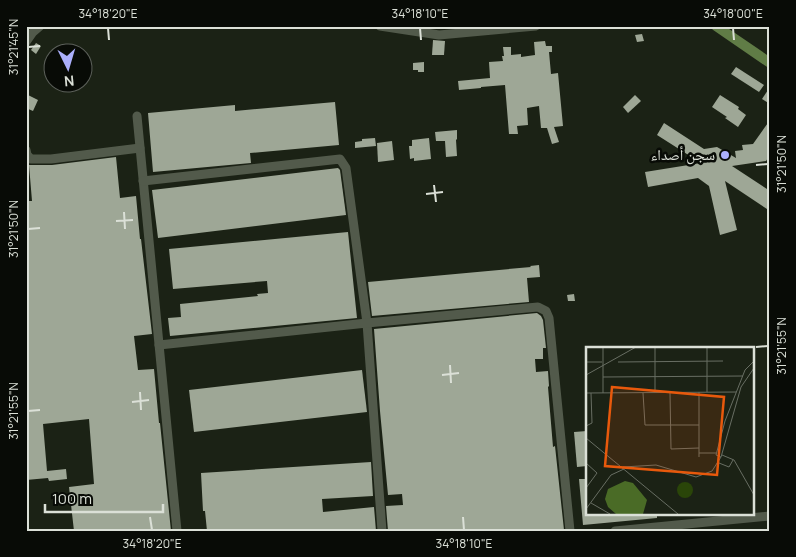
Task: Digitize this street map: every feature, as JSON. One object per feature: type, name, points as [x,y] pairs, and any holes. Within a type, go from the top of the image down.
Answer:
[{"type":"main road","points":[[716,26],[770,63]]},
{"type":"lane","points":[[26,42],[40,26]]},
{"type":"lane","points":[[380,26],[439,35],[536,26]]},
{"type":"lane","points":[[137,116],[177,531]]},
{"type":"lane","points":[[26,150],[31,159],[51,159],[140,148]]},
{"type":"lane","points":[[143,181],[340,159],[346,168],[367,323],[382,531]]},
{"type":"lane","points":[[159,345],[538,307],[546,311],[549,318],[570,531]]},
{"type":"lane","points":[[615,531],[770,516]]},
{"type":"building","points":[[642,34],[644,41],[637,42],[635,35]]},
{"type":"building","points":[[433,40],[445,41],[444,55],[432,55]]},
{"type":"building","points":[[545,41],[546,46],[552,46],[552,52],[549,52],[551,74],[558,73],[563,126],[554,127],[559,142],[552,144],[547,128],[541,128],[539,106],[527,108],[528,125],[517,126],[518,134],[509,134],[505,85],[459,90],[458,81],[490,78],[489,62],[503,61],[503,47],[511,47],[511,55],[521,54],[521,57],[535,55],[534,42]]},
{"type":"building","points":[[36,43],[41,46],[36,54],[31,50]]},
{"type":"building","points":[[424,62],[424,72],[413,70],[413,63]]},
{"type":"building","points":[[736,67],[764,85],[759,92],[731,74]]},
{"type":"building","points":[[770,87],[770,104],[762,99]]},
{"type":"building","points":[[26,94],[38,100],[33,111],[26,108]]},
{"type":"building","points":[[635,95],[641,101],[628,113],[623,107]]},
{"type":"building","points":[[720,95],[739,107],[738,109],[746,115],[738,127],[712,107]]},
{"type":"building","points":[[335,102],[339,145],[250,153],[251,163],[153,172],[148,113],[235,105],[235,111]]},
{"type":"building","points":[[770,120],[770,155],[766,161],[732,166],[770,191],[770,205],[767,209],[725,181],[737,230],[720,235],[709,186],[698,178],[648,187],[645,172],[701,163],[657,135],[664,123],[704,149],[717,147],[736,158],[735,151],[743,150],[742,145],[753,144]]},
{"type":"building","points":[[457,130],[457,156],[446,157],[445,141],[436,141],[435,132]]},
{"type":"building","points":[[375,138],[376,146],[355,148],[355,142],[362,141],[362,139]]},
{"type":"building","points":[[429,138],[431,159],[414,161],[414,158],[410,159],[409,146],[412,146],[412,140]]},
{"type":"building","points":[[392,141],[394,160],[378,162],[377,143]]},
{"type":"building","points":[[116,157],[120,198],[136,196],[152,334],[134,336],[138,370],[154,369],[171,531],[74,531],[69,487],[94,484],[89,419],[43,424],[47,471],[66,469],[67,479],[49,481],[48,478],[26,480],[26,201],[32,201],[29,165],[52,165]]},
{"type":"building","points":[[338,168],[340,170],[346,215],[158,238],[152,190]]},
{"type":"building","points":[[348,232],[357,318],[170,336],[168,318],[181,317],[180,304],[258,296],[257,294],[268,293],[267,281],[173,289],[169,249]]},
{"type":"building","points":[[539,265],[540,277],[527,278],[529,302],[372,316],[368,282]]},
{"type":"building","points":[[574,294],[575,301],[568,301],[567,295]]},
{"type":"building","points":[[537,313],[543,320],[546,348],[543,348],[543,359],[535,359],[536,372],[548,371],[553,447],[555,446],[564,530],[388,531],[386,506],[403,505],[402,494],[388,495],[374,329]]},
{"type":"building","points":[[362,370],[367,412],[194,432],[189,390]]},
{"type":"building","points":[[586,431],[586,466],[577,467],[574,432]]},
{"type":"building","points":[[371,462],[373,496],[322,499],[323,512],[374,507],[376,531],[207,531],[205,511],[203,511],[201,473]]},
{"type":"building","points":[[579,479],[586,479],[586,514],[657,514],[657,518],[583,525]]},
{"type":"place","name":"سجن أصداء","points":[[725,155]]}]
